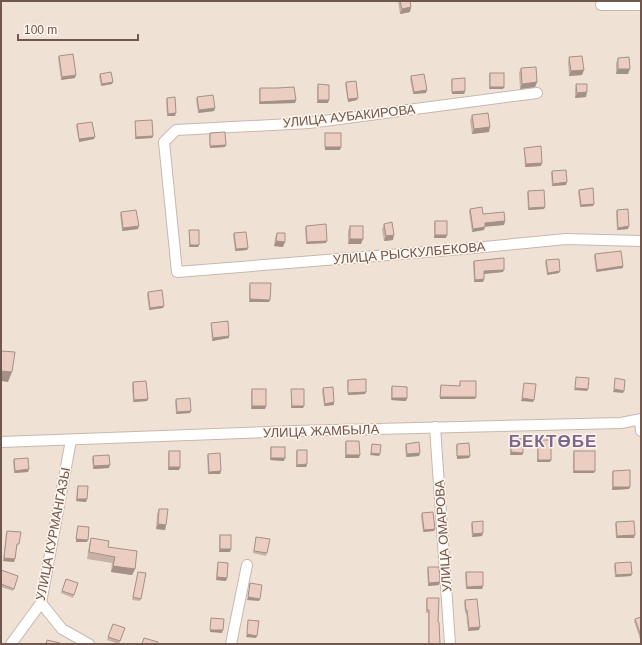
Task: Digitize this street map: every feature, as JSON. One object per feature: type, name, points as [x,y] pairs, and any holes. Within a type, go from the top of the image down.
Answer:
[{"type":"street","points":[[601,5],[641,5]]},
{"type":"street","name":"УЛИЦА АУБАКИРОВА","points":[[177,272],[164,142],[176,130],[309,123],[537,93]]},
{"type":"street","name":"УЛИЦА РЫСКУЛБЕКОВА","points":[[177,272],[463,249],[566,239],[641,241]]},
{"type":"street","points":[[640,420],[641,432]]},
{"type":"street","name":"УЛИЦА ЖАМБЫЛА","points":[[1,442],[294,431],[621,423],[640,420]]},
{"type":"street","name":"УЛИЦА ОМАРОВА","points":[[436,427],[450,644]]},
{"type":"street","name":"УЛИЦА КУРМАНГАЗЫ","points":[[11,644],[41,603],[71,440]]},
{"type":"street","points":[[231,644],[247,565]]},
{"type":"street","points":[[41,603],[62,629],[89,644]]},
{"type":"shaded area","name":"БЕКТӨБЕ","points":[[1,1],[641,1],[641,644],[1,644]]},
{"type":"building","points":[[400,1],[410,1],[411,7],[402,9]]},
{"type":"building","points":[[73,54],[76,75],[62,77],[59,56]]},
{"type":"building","points":[[582,56],[584,70],[571,71],[569,57]]},
{"type":"building","points":[[629,57],[630,69],[618,69],[618,58]]},
{"type":"building","points":[[536,67],[537,82],[522,84],[521,68]]},
{"type":"building","points":[[111,72],[113,82],[102,84],[100,74]]},
{"type":"building","points":[[490,73],[504,73],[504,87],[490,87]]},
{"type":"building","points":[[424,74],[427,90],[414,92],[411,76]]},
{"type":"building","points":[[465,78],[465,91],[452,92],[452,79]]},
{"type":"building","points":[[356,81],[358,98],[348,99],[346,82]]},
{"type":"building","points":[[318,84],[329,85],[329,100],[318,100]]},
{"type":"building","points":[[576,84],[587,84],[587,92],[577,93]]},
{"type":"building","points":[[294,87],[296,100],[260,102],[260,88]]},
{"type":"building","points":[[213,95],[215,108],[199,110],[197,97]]},
{"type":"building","points":[[175,97],[176,113],[168,114],[167,98]]},
{"type":"building","points":[[488,113],[490,127],[474,129],[472,115]]},
{"type":"building","points":[[152,120],[153,136],[136,137],[135,121]]},
{"type":"building","points":[[92,122],[95,137],[79,139],[77,124]]},
{"type":"building","points":[[225,132],[226,145],[210,146],[210,133]]},
{"type":"building","points":[[325,133],[341,133],[341,147],[325,147]]},
{"type":"building","points":[[541,146],[542,163],[526,164],[524,148]]},
{"type":"building","points":[[566,170],[567,182],[553,184],[552,171]]},
{"type":"building","points":[[593,188],[594,204],[581,205],[579,190]]},
{"type":"building","points":[[544,190],[545,207],[529,208],[528,191]]},
{"type":"building","points":[[482,207],[483,214],[504,212],[505,221],[485,223],[485,227],[473,229],[470,209]]},
{"type":"building","points":[[628,209],[629,226],[618,228],[617,210]]},
{"type":"building","points":[[136,210],[139,226],[123,228],[121,212]]},
{"type":"building","points":[[435,221],[447,221],[447,235],[435,235]]},
{"type":"building","points":[[392,222],[394,235],[386,236],[384,224]]},
{"type":"building","points":[[326,224],[327,241],[307,242],[306,226]]},
{"type":"building","points":[[350,226],[363,226],[363,239],[350,239]]},
{"type":"building","points":[[189,230],[199,230],[199,245],[190,245]]},
{"type":"building","points":[[246,232],[248,248],[236,249],[234,233]]},
{"type":"building","points":[[277,233],[285,233],[285,242],[276,241]]},
{"type":"building","points":[[621,251],[623,266],[597,270],[595,254]]},
{"type":"building","points":[[504,258],[504,270],[484,271],[484,279],[475,280],[474,261]]},
{"type":"building","points":[[559,259],[560,271],[548,273],[546,260]]},
{"type":"building","points":[[250,283],[271,283],[270,300],[250,299]]},
{"type":"building","points":[[162,290],[164,306],[150,308],[148,292]]},
{"type":"building","points":[[228,321],[229,336],[213,338],[211,323]]},
{"type":"building","points":[[1,351],[15,352],[12,372],[1,371]]},
{"type":"building","points":[[576,377],[589,378],[588,389],[575,388]]},
{"type":"building","points":[[615,378],[625,380],[624,391],[614,389]]},
{"type":"building","points":[[366,379],[366,392],[348,393],[348,380]]},
{"type":"building","points":[[146,381],[148,399],[134,400],[133,382]]},
{"type":"building","points":[[460,381],[476,381],[476,397],[440,397],[441,385],[460,386]]},
{"type":"building","points":[[524,383],[536,384],[534,400],[522,398]]},
{"type":"building","points":[[392,386],[407,387],[407,398],[392,398]]},
{"type":"building","points":[[333,387],[334,402],[325,404],[323,388]]},
{"type":"building","points":[[252,389],[266,389],[266,406],[252,406]]},
{"type":"building","points":[[291,389],[304,389],[304,406],[292,406]]},
{"type":"building","points":[[190,398],[191,411],[177,412],[176,399]]},
{"type":"building","points":[[511,439],[523,439],[523,453],[511,452]]},
{"type":"building","points":[[538,440],[551,440],[551,460],[538,460]]},
{"type":"building","points":[[346,441],[359,441],[360,455],[346,455]]},
{"type":"building","points":[[419,442],[420,453],[407,454],[406,444]]},
{"type":"building","points":[[469,443],[470,456],[457,456],[457,444]]},
{"type":"building","points":[[372,444],[381,445],[380,454],[371,453]]},
{"type":"building","points":[[271,447],[285,447],[285,458],[271,458]]},
{"type":"building","points":[[297,450],[307,450],[307,464],[297,465]]},
{"type":"building","points":[[169,451],[180,451],[180,467],[169,467]]},
{"type":"building","points":[[574,451],[595,451],[595,471],[574,471]]},
{"type":"building","points":[[220,453],[221,471],[209,472],[208,454]]},
{"type":"building","points":[[109,455],[110,465],[94,466],[93,456]]},
{"type":"building","points":[[28,458],[29,469],[15,471],[14,459]]},
{"type":"building","points":[[630,470],[630,487],[613,487],[613,471]]},
{"type":"building","points":[[78,486],[88,486],[87,499],[77,499]]},
{"type":"building","points":[[159,509],[168,509],[166,525],[158,524]]},
{"type":"building","points":[[433,512],[435,529],[424,530],[422,513]]},
{"type":"building","points":[[483,521],[483,533],[473,534],[472,522]]},
{"type":"building","points":[[634,521],[635,535],[617,536],[616,522]]},
{"type":"building","points":[[78,526],[89,527],[88,540],[76,539]]},
{"type":"building","points":[[7,531],[21,532],[19,544],[17,544],[15,559],[4,558]]},
{"type":"building","points":[[220,535],[231,535],[231,549],[220,549]]},
{"type":"building","points":[[256,537],[270,539],[267,553],[254,551]]},
{"type":"building","points":[[91,538],[109,541],[108,547],[137,551],[135,569],[113,566],[115,557],[89,552]]},
{"type":"building","points":[[218,562],[228,563],[227,578],[217,577]]},
{"type":"building","points":[[631,562],[632,574],[616,575],[615,563]]},
{"type":"building","points":[[428,567],[439,567],[440,582],[429,583]]},
{"type":"building","points":[[1,570],[18,576],[14,589],[1,584]]},
{"type":"building","points":[[138,572],[146,573],[141,599],[133,597]]},
{"type":"building","points":[[466,572],[483,572],[483,586],[467,587]]},
{"type":"building","points":[[66,579],[78,583],[74,595],[62,591]]},
{"type":"building","points":[[250,583],[262,585],[260,599],[248,597]]},
{"type":"building","points":[[427,598],[439,598],[438,622],[440,644],[429,644],[429,610],[427,610]]},
{"type":"building","points":[[477,599],[480,627],[469,628],[465,600]]},
{"type":"building","points":[[641,617],[641,636],[635,619]]},
{"type":"building","points":[[211,618],[224,619],[223,630],[210,630]]},
{"type":"building","points":[[248,620],[259,621],[257,636],[247,634]]},
{"type":"building","points":[[113,624],[125,628],[120,641],[108,637]]},
{"type":"building","points":[[144,638],[158,642],[157,644],[142,644]]},
{"type":"building","points":[[47,640],[60,643],[60,644],[46,644]]},
{"type":"district","name":"БЕКТӨБЕ","points":[[553,441]]}]
